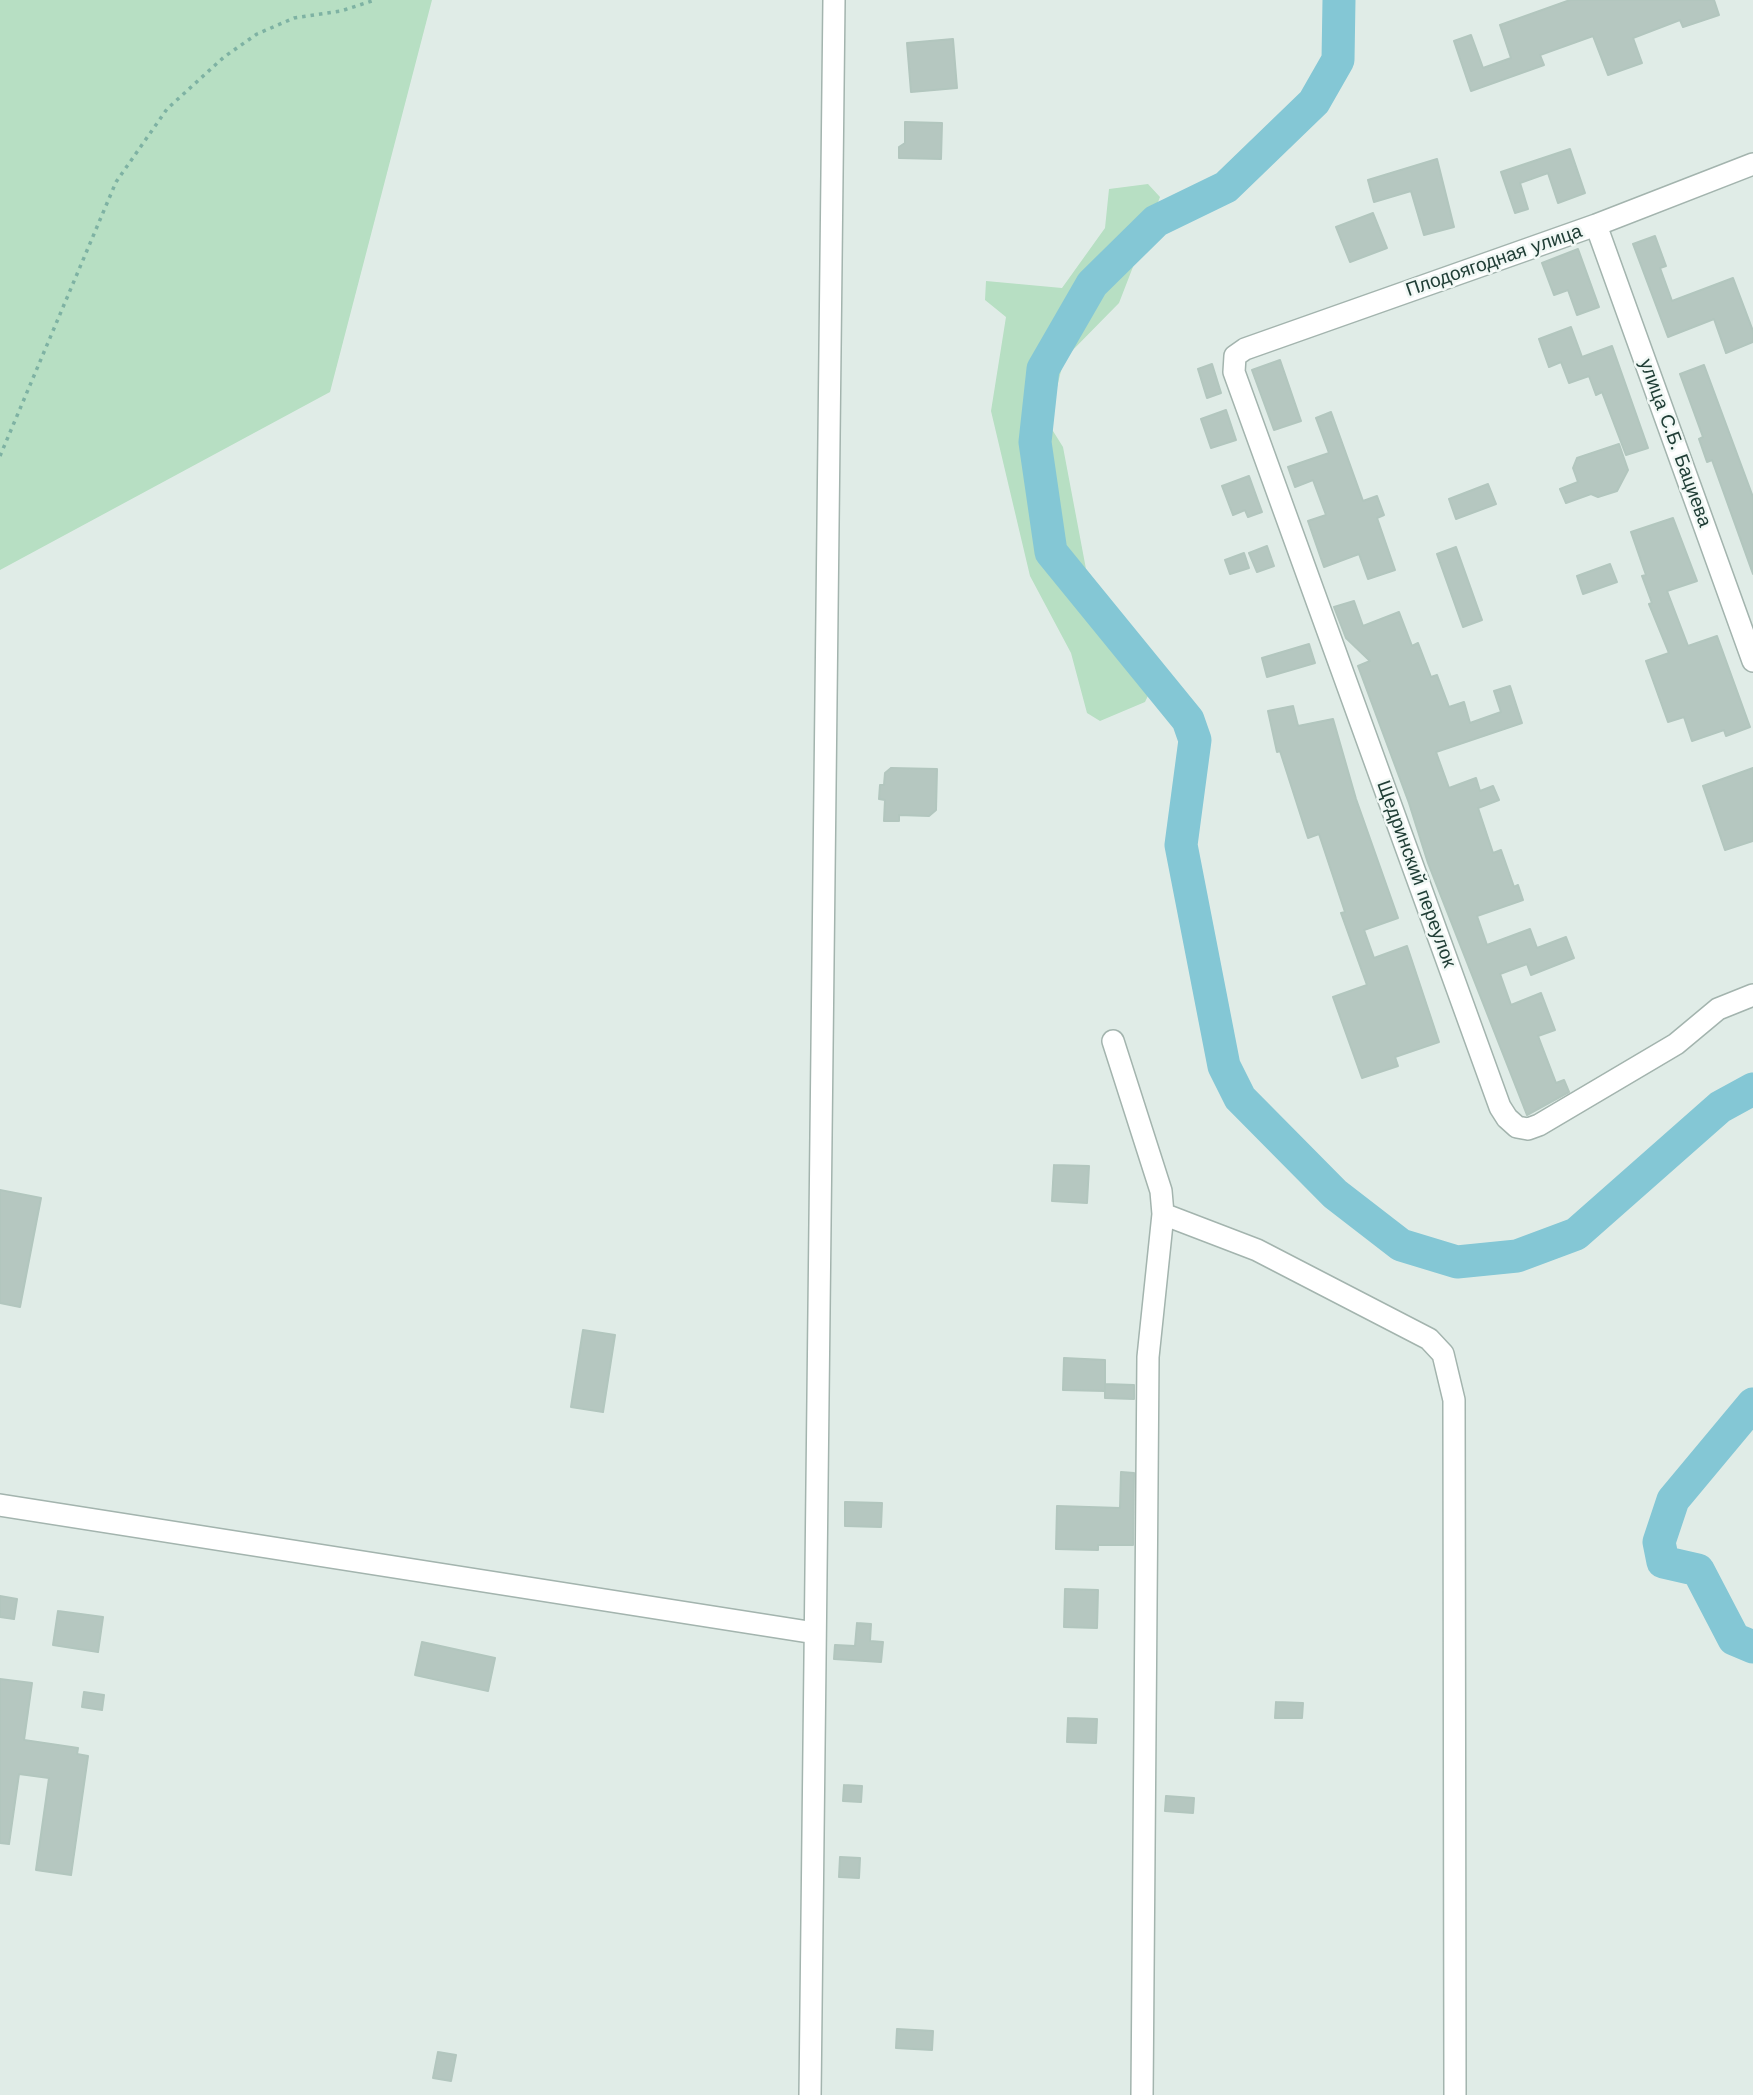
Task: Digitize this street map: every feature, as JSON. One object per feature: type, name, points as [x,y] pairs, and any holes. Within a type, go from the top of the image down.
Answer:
[{"type":"street","points":[[810,2095],[834,0]]},
{"type":"street","name":"Плодоягодная улица","points":[[1235,356],[1245,349],[1596,225],[1753,164]]},
{"type":"street","name":"улица С.Б. Бациева","points":[[1596,225],[1753,661]]},
{"type":"street","name":"Щедринский переулок","points":[[1235,356],[1234,372],[1500,1107],[1507,1118],[1517,1126],[1528,1129],[1539,1125],[1676,1044],[1718,1009],[1753,995]]},
{"type":"street","points":[[1113,1041],[1161,1191],[1163,1214],[1148,1357],[1142,2095]]},
{"type":"street","points":[[1163,1214],[1256,1250],[1429,1339],[1443,1354],[1454,1413],[1455,2095]]},
{"type":"street","points":[[0,1505],[815,1633]]},
{"type":"path","points":[[0,456],[116,182],[167,109],[224,57],[257,34],[294,18],[341,11],[375,0]]},
{"type":"green space","points":[[0,0],[432,0],[330,392],[0,570]]},
{"type":"green space","points":[[1148,184],[1160,197],[1119,303],[1064,359],[1048,423],[1063,447],[1086,569],[1162,667],[1145,702],[1100,721],[1087,713],[1071,653],[1030,576],[991,411],[1006,317],[985,300],[986,281],[1062,288],[1105,228],[1109,189]]},
{"type":"building","points":[[1570,0],[1714,0],[1719,15],[1683,27],[1680,20],[1633,38],[1642,63],[1608,75],[1593,36],[1540,55],[1544,65],[1471,91],[1454,41],[1471,35],[1483,68],[1511,58],[1500,25]]},
{"type":"building","points":[[953,39],[957,88],[911,92],[907,43]]},
{"type":"building","points":[[905,122],[942,123],[941,159],[899,158],[899,147],[905,143]]},
{"type":"building","points":[[1570,149],[1585,193],[1558,203],[1548,173],[1520,183],[1528,209],[1515,213],[1501,172]]},
{"type":"building","points":[[1437,159],[1454,227],[1424,235],[1411,191],[1374,202],[1368,180]]},
{"type":"building","points":[[1373,213],[1387,248],[1350,262],[1336,227]]},
{"type":"building","points":[[1655,236],[1666,266],[1660,268],[1672,301],[1733,278],[1753,331],[1753,342],[1726,353],[1714,319],[1668,337],[1633,244]]},
{"type":"building","points":[[1578,249],[1599,307],[1577,315],[1568,290],[1554,295],[1542,263]]},
{"type":"building","points":[[1571,327],[1582,357],[1612,346],[1648,448],[1626,455],[1602,392],[1596,395],[1589,376],[1569,383],[1561,362],[1549,367],[1539,339]]},
{"type":"building","points":[[1280,360],[1301,421],[1274,430],[1252,370]]},
{"type":"building","points":[[1212,364],[1221,393],[1207,398],[1198,369]]},
{"type":"building","points":[[1704,365],[1753,497],[1753,574],[1712,460],[1707,462],[1699,439],[1703,437],[1680,374]]},
{"type":"building","points":[[1226,410],[1236,440],[1211,448],[1201,419]]},
{"type":"building","points":[[1331,412],[1363,501],[1377,496],[1384,515],[1377,518],[1395,570],[1368,579],[1359,554],[1324,567],[1308,521],[1326,515],[1313,480],[1295,487],[1288,467],[1329,453],[1316,418]]},
{"type":"building","points":[[1619,444],[1628,470],[1617,491],[1598,497],[1591,494],[1566,503],[1560,489],[1578,482],[1573,468],[1577,458]]},
{"type":"building","points":[[1249,476],[1262,512],[1248,517],[1245,510],[1233,515],[1222,486]]},
{"type":"building","points":[[1488,484],[1496,504],[1456,519],[1449,499]]},
{"type":"building","points":[[1673,518],[1697,581],[1667,591],[1688,646],[1717,636],[1750,727],[1726,736],[1724,730],[1692,741],[1684,717],[1668,722],[1646,661],[1669,653],[1649,604],[1652,603],[1642,576],[1646,575],[1631,532]]},
{"type":"building","points":[[1267,546],[1274,566],[1257,572],[1249,553]]},
{"type":"building","points":[[1456,547],[1482,620],[1463,627],[1437,554]]},
{"type":"building","points":[[1244,553],[1249,568],[1230,574],[1225,560]]},
{"type":"building","points":[[1610,564],[1617,582],[1583,594],[1577,576]]},
{"type":"building","points":[[1354,601],[1363,626],[1399,612],[1412,646],[1418,643],[1431,677],[1437,675],[1449,707],[1464,702],[1470,723],[1501,712],[1494,691],[1510,686],[1522,723],[1436,752],[1449,788],[1476,778],[1480,791],[1493,786],[1499,800],[1478,808],[1493,853],[1501,850],[1514,887],[1518,885],[1523,900],[1477,916],[1487,945],[1530,929],[1537,948],[1566,937],[1574,958],[1531,975],[1527,964],[1500,974],[1511,1005],[1541,993],[1555,1030],[1538,1036],[1556,1083],[1564,1080],[1569,1092],[1527,1115],[1428,863],[1409,803],[1358,666],[1370,661],[1346,638],[1334,607]]},
{"type":"building","points":[[1309,644],[1315,663],[1267,677],[1262,658]]},
{"type":"building","points":[[1293,706],[1298,726],[1333,719],[1356,799],[1398,918],[1364,930],[1374,958],[1407,946],[1439,1042],[1395,1057],[1398,1066],[1362,1078],[1333,997],[1367,985],[1341,913],[1345,912],[1319,834],[1308,838],[1280,751],[1277,752],[1268,711]]},
{"type":"building","points":[[891,768],[937,769],[936,810],[929,816],[899,815],[899,821],[884,821],[885,800],[879,799],[880,785],[884,785],[885,773]]},
{"type":"building","points":[[1753,768],[1753,841],[1725,850],[1703,786]]},
{"type":"building","points":[[1054,1165],[1089,1166],[1087,1203],[1052,1201]]},
{"type":"building","points":[[0,1190],[41,1198],[20,1307],[0,1303]]},
{"type":"building","points":[[583,1330],[615,1335],[603,1412],[571,1407]]},
{"type":"building","points":[[1064,1358],[1105,1360],[1105,1391],[1063,1390]]},
{"type":"building","points":[[1105,1384],[1134,1385],[1134,1399],[1105,1398]]},
{"type":"building","points":[[1121,1472],[1134,1473],[1133,1545],[1098,1545],[1098,1550],[1056,1549],[1057,1506],[1120,1508]]},
{"type":"building","points":[[845,1502],[882,1503],[881,1527],[845,1526]]},
{"type":"building","points":[[1065,1589],[1098,1590],[1097,1628],[1064,1627]]},
{"type":"building","points":[[0,1596],[17,1599],[14,1619],[0,1617]]},
{"type":"building","points":[[58,1611],[103,1617],[98,1652],[53,1645]]},
{"type":"building","points":[[857,1623],[871,1624],[870,1641],[883,1642],[881,1662],[834,1659],[835,1645],[855,1646]]},
{"type":"building","points":[[422,1642],[495,1658],[488,1691],[415,1675]]},
{"type":"building","points":[[0,1679],[32,1683],[24,1740],[78,1748],[77,1754],[88,1756],[71,1875],[36,1870],[49,1778],[19,1774],[9,1844],[0,1843]]},
{"type":"building","points":[[84,1692],[104,1695],[102,1710],[82,1707]]},
{"type":"building","points":[[1276,1702],[1303,1703],[1302,1718],[1275,1718]]},
{"type":"building","points":[[1068,1718],[1097,1719],[1096,1743],[1067,1742]]},
{"type":"building","points":[[844,1785],[862,1786],[861,1802],[843,1801]]},
{"type":"building","points":[[1166,1796],[1194,1798],[1193,1813],[1165,1811]]},
{"type":"building","points":[[840,1857],[860,1858],[859,1878],[839,1877]]},
{"type":"building","points":[[897,2029],[933,2031],[932,2050],[896,2048]]},
{"type":"building","points":[[438,2052],[456,2055],[451,2081],[433,2078]]},
{"type":"waterway","points":[[1339,0],[1338,60],[1314,102],[1226,187],[1156,221],[1092,284],[1043,369],[1035,442],[1051,552],[1188,720],[1195,740],[1181,845],[1224,1066],[1240,1098],[1335,1194],[1401,1245],[1457,1262],[1517,1256],[1576,1234],[1720,1107],[1753,1089]]},
{"type":"waterway","points":[[1753,1404],[1673,1500],[1659,1542],[1663,1562],[1698,1570],[1734,1639],[1753,1647]]}]
